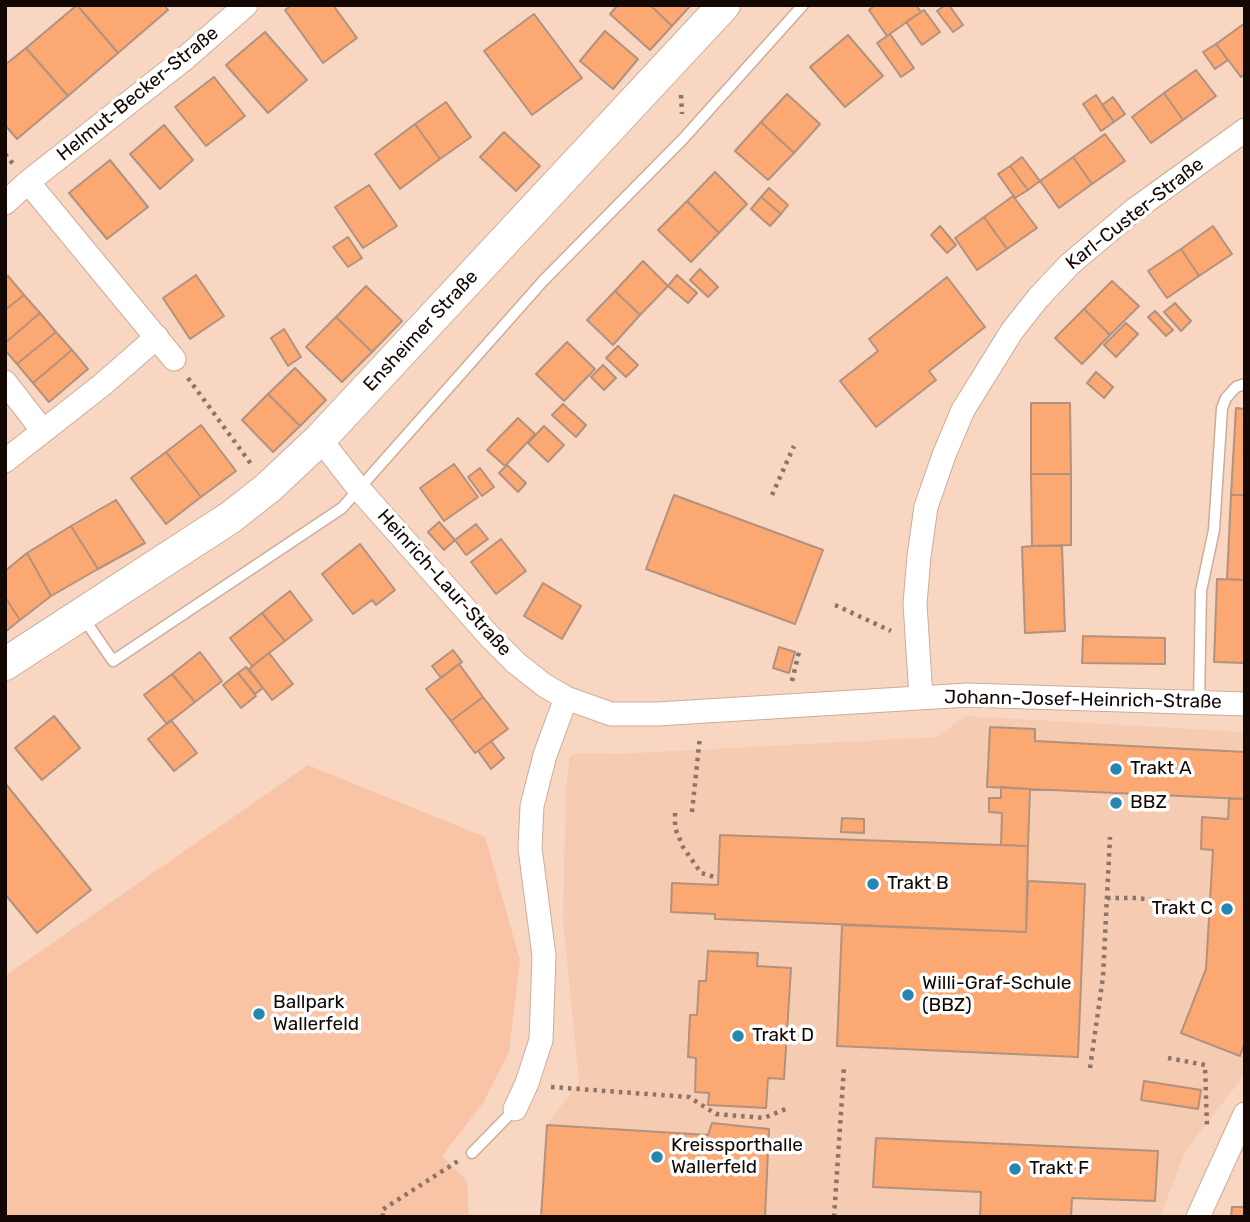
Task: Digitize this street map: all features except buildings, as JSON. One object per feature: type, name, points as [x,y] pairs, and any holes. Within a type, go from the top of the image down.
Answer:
[{"type":"main road","name":"Ensheimer Straße","points":[[5,664],[232,517],[269,487],[320,439],[724,5]]},
{"type":"street","name":"Helmut-Becker-Straße","points":[[5,203],[183,60],[246,5]]},
{"type":"street","name":"Karl-Custer-Straße","points":[[921,697],[915,604],[926,507],[963,410],[1038,298],[1070,264],[1134,210],[1245,130]]},
{"type":"street","points":[[28,182],[174,359]]},
{"type":"street","points":[[5,461],[102,385],[157,337]]},
{"type":"street","points":[[5,382],[43,431]]},
{"type":"street","name":"Heinrich-Laur-Straße","points":[[320,439],[359,489],[491,638],[516,663],[566,698],[611,714],[703,712],[921,697]]},
{"type":"street","name":"Johann-Josef-Heinrich-Straße","points":[[921,697],[968,695],[1245,704]]},
{"type":"street","points":[[515,1109],[541,1040],[544,956],[530,848],[532,806],[545,755],[566,698]]},
{"type":"street","points":[[1198,1217],[1245,1114]]},
{"type":"lane","points":[[81,614],[113,661],[342,508],[543,281],[683,139],[803,5]]},
{"type":"lane","points":[[1199,703],[1201,591],[1214,530],[1222,408],[1226,398],[1236,387],[1245,384]]},
{"type":"lane","points":[[472,1153],[515,1109]]},
{"type":"path","points":[[174,359],[269,487]]},
{"type":"path","points":[[772,495],[794,446]]},
{"type":"path","points":[[835,605],[918,642]]},
{"type":"path","points":[[794,673],[799,652]]},
{"type":"path","points":[[692,812],[703,712]]},
{"type":"path","points":[[675,813],[675,828],[683,846],[701,873],[718,878]]},
{"type":"path","points":[[1090,1068],[1103,977],[1110,837]]},
{"type":"path","points":[[1107,898],[1171,902]]},
{"type":"path","points":[[1168,1058],[1205,1065],[1206,1127]]},
{"type":"path","points":[[834,1217],[844,1067]]},
{"type":"path","points":[[543,1086],[689,1097],[716,1114],[764,1118],[788,1108]]},
{"type":"path","points":[[383,1217],[382,1210],[435,1174]]},
{"type":"shaded area","name":"Willi-Graf-Schule (BBZ)","points":[[965,716],[1245,732],[1245,1068],[1239,1082],[1186,1150],[1160,1217],[764,1217],[769,1129],[712,1123],[708,1135],[547,1125],[579,1082],[563,921],[566,786],[570,756],[579,753],[617,754],[937,737]]},
{"type":"shaded area","name":"Ballpark Wallerfeld","points":[[308,765],[485,837],[520,960],[509,1052],[483,1103],[442,1156],[467,1181],[469,1217],[5,1217],[5,976]]},
{"type":"place","name":"Trakt A","points":[[1116,769]]},
{"type":"place","name":"BBZ","points":[[1116,803]]},
{"type":"place","name":"Trakt B","points":[[873,884]]},
{"type":"place","name":"Trakt C","points":[[1227,909]]},
{"type":"place","name":"Willi-Graf-Schule (BBZ)","points":[[908,995]]},
{"type":"place","name":"Ballpark Wallerfeld","points":[[259,1014]]},
{"type":"place","name":"Trakt D","points":[[738,1036]]},
{"type":"place","name":"Kreissporthalle Wallerfeld","points":[[657,1157]]},
{"type":"place","name":"Trakt F","points":[[1015,1169]]}]
